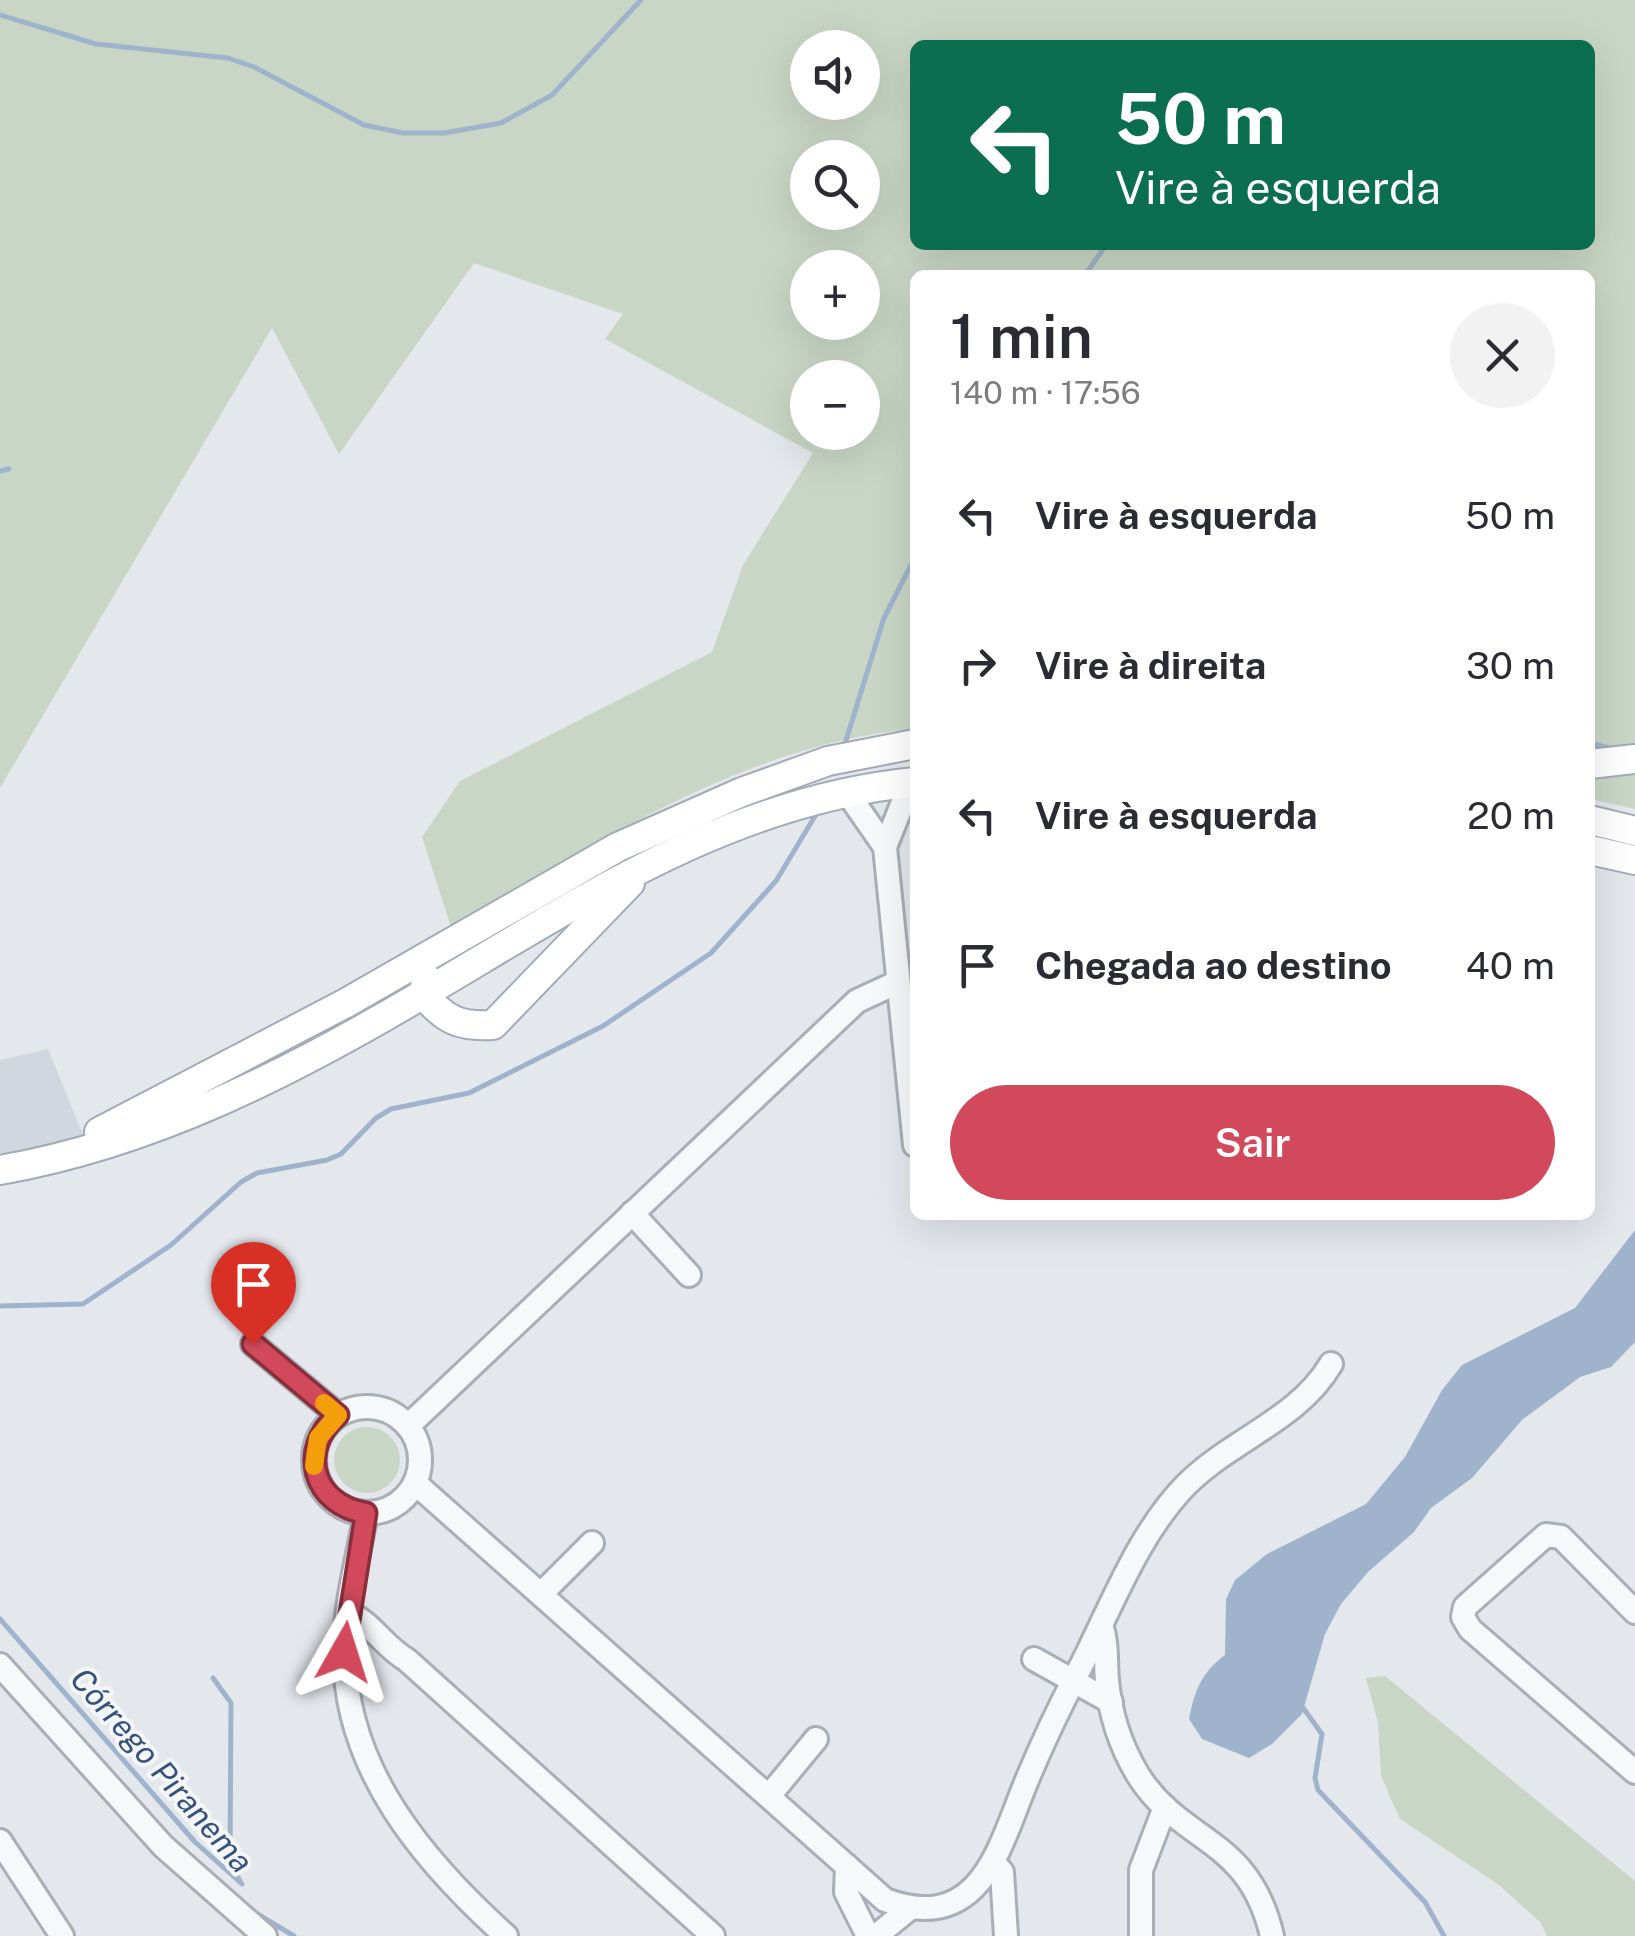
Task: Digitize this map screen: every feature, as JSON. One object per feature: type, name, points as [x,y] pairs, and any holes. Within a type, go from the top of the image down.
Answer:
[{"type":"main road","points":[[30,1164],[180,1093],[618,847],[742,792],[828,761],[910,745]]},
{"type":"main road","points":[[1595,763],[1635,759]]},
{"type":"main road","points":[[0,1170],[170,1125],[268,1080],[652,860],[754,817],[846,791],[910,782]]},
{"type":"main road","points":[[1595,821],[1635,831]]},
{"type":"main road","points":[[1595,850],[1635,857]]},
{"type":"main road","points":[[517,905],[425,980],[424,994],[445,1020],[470,1027],[493,1025],[652,860]]},
{"type":"street","points":[[910,789],[885,847],[910,1102]]},
{"type":"street","points":[[846,791],[885,847]]},
{"type":"street","points":[[408,1426],[857,1001],[896,983]]},
{"type":"street","points":[[632,1213],[689,1275]]},
{"type":"street","points":[[253,1344],[338,1415]]},
{"type":"street","points":[[415,1483],[885,1900],[909,1909],[935,1910],[961,1902],[982,1885],[995,1864],[1027,1780],[1073,1681],[1158,1517],[1228,1450],[1298,1405],[1332,1364]]},
{"type":"street","points":[[352,1409],[382,1409],[408,1426],[420,1453],[415,1483],[396,1505],[366,1513],[338,1504],[318,1482],[314,1452],[318,1438],[338,1415],[352,1409]]},
{"type":"street","points":[[366,1513],[348,1612],[345,1672],[361,1745],[391,1806],[437,1869],[506,1936]]},
{"type":"street","points":[[1635,1612],[1562,1536],[1546,1535],[1464,1607],[1463,1618],[1470,1630],[1635,1772]]},
{"type":"street","points":[[542,1594],[592,1543]]},
{"type":"street","points":[[348,1612],[379,1632],[384,1646],[407,1660],[713,1936]]},
{"type":"street","points":[[1102,1628],[1108,1645],[1111,1702],[1131,1763],[1166,1808],[1233,1859],[1257,1893],[1272,1936]]},
{"type":"street","points":[[345,1672],[384,1646]]},
{"type":"street","points":[[1034,1659],[1111,1702]]},
{"type":"street","points":[[0,1666],[164,1846],[265,1936]]},
{"type":"street","points":[[769,1796],[816,1739]]},
{"type":"street","points":[[1140,1936],[1141,1870],[1166,1808]]},
{"type":"street","points":[[0,1841],[62,1936]]},
{"type":"street","points":[[995,1864],[1002,1872],[1004,1931]]},
{"type":"street","points":[[847,1866],[846,1892],[868,1936]]},
{"type":"street","points":[[961,1902],[1004,1931]]},
{"type":"street","points":[[876,1936],[909,1909]]},
{"type":"shaded area","points":[[48,1049],[83,1135],[43,1152],[0,1159],[0,1060]]},
{"type":"green space","points":[[0,0],[1635,0],[1635,809],[1595,800],[1595,270],[910,270],[910,730],[855,738],[794,754],[673,802],[558,866],[453,933],[422,837],[460,781],[712,652],[743,565],[813,453],[808,450],[880,450],[880,360],[790,360],[790,440],[605,339],[623,314],[474,263],[339,454],[272,328],[0,788]]},
{"type":"green space","points":[[367,1427],[380,1429],[390,1437],[398,1447],[398,1473],[390,1483],[380,1491],[367,1493],[354,1491],[344,1483],[336,1473],[334,1460],[336,1447],[344,1437],[354,1429]]},
{"type":"green space","points":[[1385,1676],[1635,1881],[1635,1936],[1547,1936],[1541,1923],[1499,1885],[1400,1819],[1381,1776],[1378,1723],[1366,1678]]},
{"type":"water","points":[[1635,1230],[1635,1342],[1611,1367],[1580,1377],[1522,1420],[1472,1478],[1431,1508],[1414,1532],[1368,1572],[1341,1604],[1325,1634],[1302,1714],[1272,1744],[1249,1758],[1202,1739],[1189,1719],[1200,1683],[1225,1655],[1226,1599],[1235,1580],[1267,1554],[1366,1504],[1405,1457],[1442,1390],[1462,1365],[1575,1308]]},
{"type":"waterway","points":[[0,15],[96,44],[228,58],[254,67],[364,125],[403,133],[444,133],[501,123],[552,95],[641,0]]},
{"type":"waterway","points":[[1088,270],[1102,250]]},
{"type":"waterway","points":[[0,471],[9,469]]},
{"type":"waterway","points":[[843,750],[884,618],[910,567]]},
{"type":"waterway","points":[[1595,744],[1616,750]]},
{"type":"waterway","points":[[0,1306],[83,1304],[171,1245],[241,1182],[257,1173],[327,1160],[341,1154],[376,1118],[391,1109],[469,1093],[603,1026],[711,953],[776,881],[818,811]]},
{"type":"waterway","name":"Córrego Piranema","points":[[0,1619],[195,1842],[242,1884]]},
{"type":"waterway","points":[[213,1678],[231,1703],[230,1860],[240,1881]]},
{"type":"waterway","points":[[1301,1705],[1322,1734],[1315,1778],[1318,1790],[1425,1902],[1444,1936]]},
{"type":"waterway","name":"Córrego Piranema","points":[[254,1912],[294,1936]]},
{"type":"slow traffic","points":[[314,1466],[318,1438],[338,1415],[324,1403]]},
{"type":"route","points":[[253,1344],[338,1415],[318,1438],[314,1467],[318,1482],[338,1504],[366,1513],[344,1652]]}]
